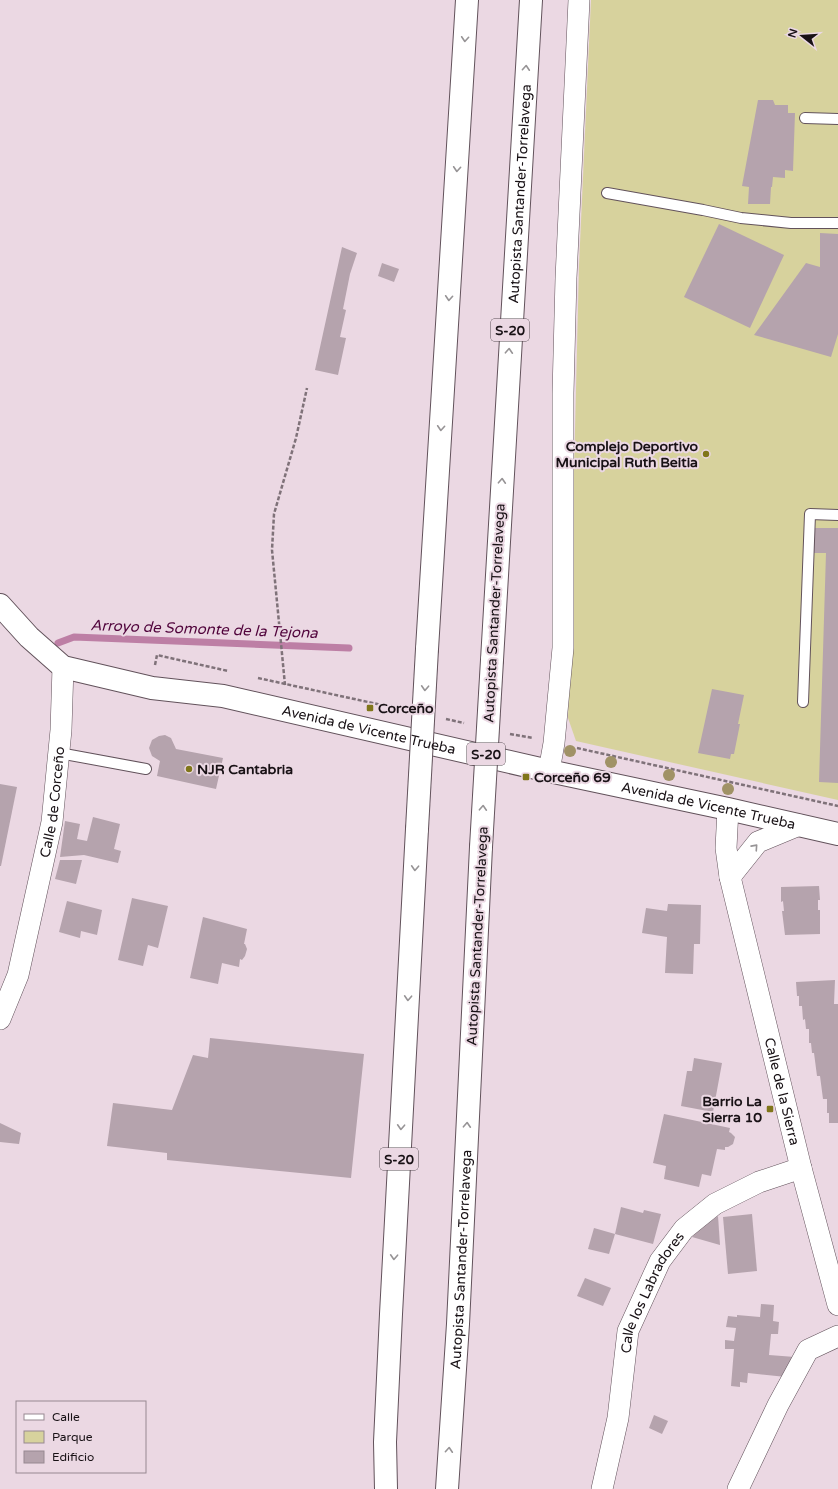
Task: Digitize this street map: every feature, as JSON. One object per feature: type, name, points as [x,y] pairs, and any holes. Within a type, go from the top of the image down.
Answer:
[{"type":"main road","name":"S-20","points":[[386,1489],[385,1442],[391,1314],[417,829],[467,0]]},
{"type":"main road","name":"Autopista Santander-Torrelavega","points":[[447,1489],[458,1324],[481,847],[531,0]]},
{"type":"main road","points":[[0,605],[29,637],[63,667]]},
{"type":"main road","name":"Avenida de Vicente Trueba","points":[[63,667],[152,688],[223,696],[549,771],[838,834]]},
{"type":"street","points":[[549,771],[563,648],[566,285],[579,0]]},
{"type":"street","name":"Calle de Corceño","points":[[0,1019],[18,975],[52,822],[59,753],[63,667]]},
{"type":"street","name":"Calle de la Sierra","points":[[728,809],[726,848],[730,877],[801,1168],[838,1305]]},
{"type":"street","points":[[730,877],[758,842],[799,825]]},
{"type":"street","name":"Calle los Labradores","points":[[602,1489],[618,1418],[628,1331],[660,1261],[684,1229],[715,1204],[759,1182],[801,1168]]},
{"type":"street","points":[[738,1489],[778,1405],[808,1350],[838,1336]]},
{"type":"lane","points":[[805,118],[838,119]]},
{"type":"lane","points":[[607,193],[741,218],[791,223],[838,223]]},
{"type":"lane","points":[[803,702],[810,514],[838,515]]},
{"type":"lane","points":[[59,753],[146,769]]},
{"type":"path","points":[[283,660],[272,550],[274,514],[296,438],[307,388]]},
{"type":"green space","name":"Complejo Deportivo Municipal Ruth Beitia","points":[[591,0],[838,0],[838,800],[576,741],[568,718],[579,266]]},
{"type":"building","points":[[758,100],[773,100],[775,105],[788,105],[788,113],[795,113],[793,171],[785,170],[785,178],[773,177],[770,204],[748,204],[749,187],[742,186]]},
{"type":"building","points":[[719,224],[784,255],[750,328],[684,297]]},
{"type":"building","points":[[820,233],[838,234],[838,334],[831,357],[754,335],[806,263],[820,267]]},
{"type":"building","points":[[342,247],[357,253],[350,274],[343,309],[346,310],[340,337],[346,338],[338,375],[315,370]]},
{"type":"building","points":[[382,263],[399,269],[394,282],[378,276]]},
{"type":"building","points":[[812,528],[838,528],[838,783],[819,782],[826,553],[812,553]]},
{"type":"building","points":[[712,689],[744,695],[734,754],[731,754],[730,759],[698,753]]},
{"type":"building","name":"NJR Cantabria","points":[[165,735],[171,738],[176,749],[223,758],[216,789],[157,776],[160,761],[152,756],[149,748],[152,740],[159,736]]},
{"type":"building","points":[[0,784],[17,787],[1,866],[0,866]]},
{"type":"building","points":[[93,817],[120,824],[114,849],[121,851],[118,863],[84,855],[60,857],[65,821],[80,824],[77,839],[87,841]]},
{"type":"building","points":[[60,860],[82,860],[76,884],[55,879]]},
{"type":"building","points":[[819,886],[820,900],[818,900],[818,910],[820,910],[820,934],[785,935],[782,911],[784,911],[783,901],[781,902],[781,887]]},
{"type":"building","points":[[132,898],[168,906],[158,948],[148,945],[143,966],[118,960]]},
{"type":"building","points":[[67,901],[102,910],[97,935],[81,931],[80,938],[59,932]]},
{"type":"building","points":[[668,904],[701,905],[700,944],[694,944],[693,974],[665,973],[667,937],[642,933],[646,908],[667,911]]},
{"type":"building","points":[[203,917],[247,929],[244,944],[247,949],[245,956],[242,960],[240,959],[239,967],[222,963],[218,984],[190,978]]},
{"type":"building","points":[[835,980],[834,1004],[838,1004],[838,1123],[829,1123],[827,1099],[823,1099],[820,1076],[817,1076],[814,1053],[812,1053],[811,1043],[809,1043],[809,1029],[806,1029],[805,1019],[803,1020],[802,1006],[799,1006],[799,996],[797,996],[796,982]]},
{"type":"building","points":[[210,1038],[364,1054],[351,1178],[167,1160],[167,1153],[107,1146],[113,1103],[172,1110],[193,1055],[208,1058]]},
{"type":"building","points":[[694,1058],[722,1063],[713,1112],[681,1106],[687,1071],[692,1071]]},
{"type":"building","points":[[664,1114],[730,1128],[729,1132],[735,1137],[733,1144],[725,1147],[725,1150],[717,1149],[711,1176],[702,1174],[699,1187],[664,1179],[666,1166],[653,1163]]},
{"type":"building","points":[[0,1123],[21,1133],[19,1144],[0,1142]]},
{"type":"building","points":[[621,1207],[643,1213],[644,1210],[661,1214],[653,1244],[615,1234]]},
{"type":"building","points":[[752,1214],[757,1271],[728,1274],[723,1217]]},
{"type":"building","points":[[718,1216],[720,1245],[692,1237],[702,1227]]},
{"type":"building","points":[[594,1228],[615,1234],[609,1254],[588,1249]]},
{"type":"building","points":[[585,1278],[611,1288],[603,1306],[577,1296]]},
{"type":"building","points":[[761,1304],[774,1305],[773,1321],[779,1322],[778,1334],[771,1334],[769,1355],[795,1357],[786,1377],[748,1373],[747,1383],[740,1382],[740,1387],[731,1386],[734,1349],[725,1349],[725,1340],[734,1341],[736,1328],[726,1327],[728,1316],[737,1317],[737,1315],[760,1317]]},
{"type":"building","points":[[654,1415],[668,1421],[662,1434],[649,1428]]},
{"type":"waterway","name":"Arroyo de Somonte de la Tejona","points":[[58,643],[74,637],[349,648]]},
{"type":"place","name":"Complejo Deportivo Municipal Ruth Beitia","points":[[706,454]]},
{"type":"place","name":"Corceño","points":[[370,708]]},
{"type":"place","name":"NJR Cantabria","points":[[189,769]]},
{"type":"place","name":"Corceño 69","points":[[526,777]]},
{"type":"place","name":"Barrio La Sierra 10","points":[[770,1109]]}]
